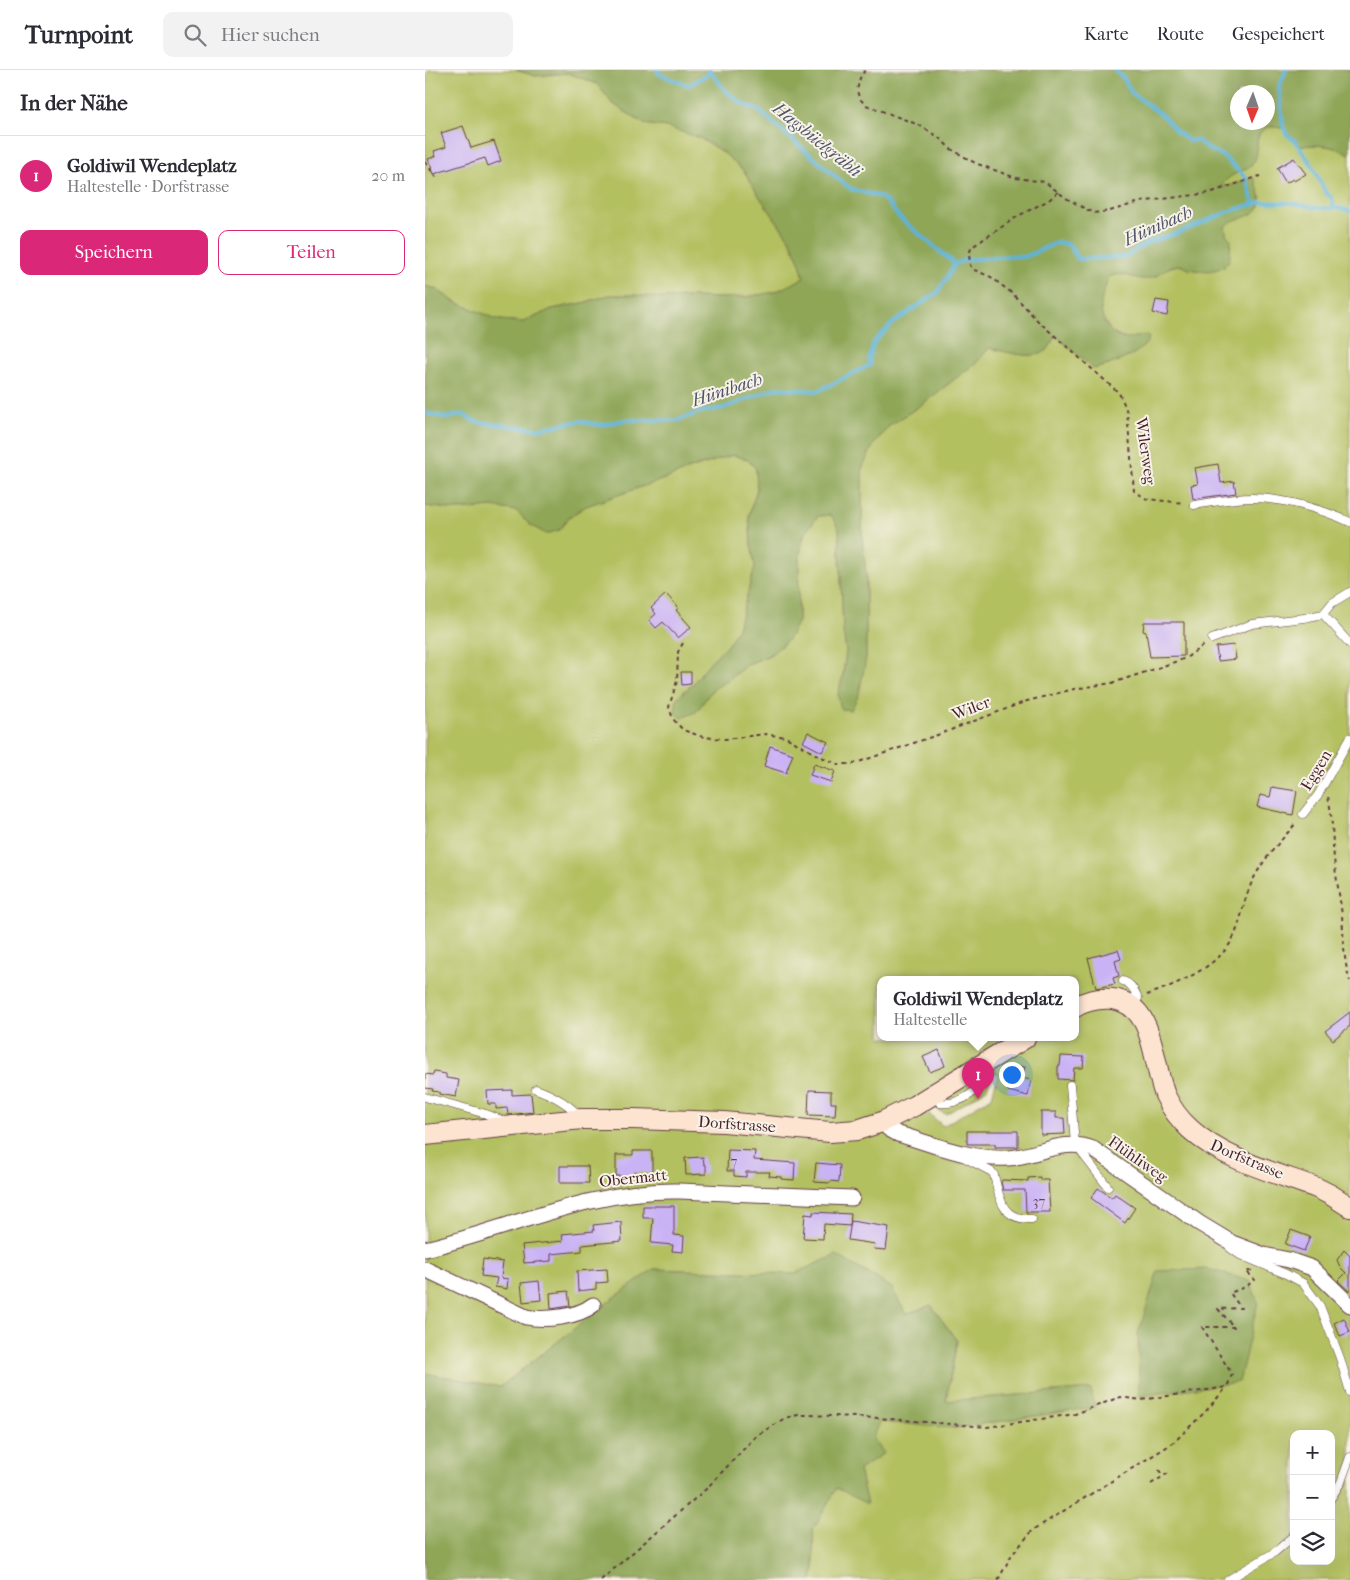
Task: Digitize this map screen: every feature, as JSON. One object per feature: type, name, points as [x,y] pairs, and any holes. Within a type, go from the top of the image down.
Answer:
[{"type":"street","points":[[1079,1005],[1103,998],[1135,1003]]},
{"type":"street","name":"Dorfstrasse","points":[[1135,1003],[1149,1033],[1165,1095],[1177,1116],[1190,1129],[1203,1140],[1220,1150],[1317,1188],[1350,1207]]},
{"type":"street","name":"Dorfstrasse","points":[[425,1135],[582,1119],[724,1122],[830,1132],[857,1130],[882,1122],[914,1106],[1020,1041]]},
{"type":"street","name":"Flühliweg","points":[[882,1122],[889,1129],[899,1134],[971,1155],[1008,1158],[1075,1144],[1088,1146],[1100,1152],[1218,1235],[1240,1247],[1312,1268],[1350,1305]]},
{"type":"street","name":"Obermatt","points":[[425,1249],[589,1201],[629,1193],[659,1190],[852,1198]]},
{"type":"street","points":[[425,1270],[526,1317],[539,1318],[579,1314],[593,1305]]},
{"type":"lane","points":[[1194,505],[1233,499],[1271,499],[1326,511],[1350,522]]},
{"type":"lane","points":[[1212,639],[1252,624],[1323,614],[1332,602],[1350,592]]},
{"type":"lane","points":[[1323,614],[1350,644]]},
{"type":"lane","name":"Eggen","points":[[1303,814],[1324,784],[1350,738]]},
{"type":"lane","points":[[1123,981],[1129,983],[1134,988],[1135,1003]]},
{"type":"lane","points":[[1070,1085],[1075,1144],[1108,1187]]},
{"type":"lane","points":[[537,1089],[548,1093],[573,1109],[582,1119]]},
{"type":"lane","points":[[425,1096],[503,1120],[509,1126]]},
{"type":"lane","points":[[961,1152],[962,1157],[992,1172],[1000,1201],[1009,1214],[1021,1219],[1032,1218]]},
{"type":"lane","points":[[1218,1235],[1224,1244],[1240,1255],[1303,1283],[1320,1306],[1340,1358],[1350,1392]]},
{"type":"lane","points":[[1335,1492],[1341,1482],[1350,1456]]},
{"type":"lane","points":[[1228,1580],[1275,1552],[1290,1539]]},
{"type":"path","points":[[865,70],[860,78],[857,90],[859,98],[866,105],[919,125],[938,137],[951,149],[975,163],[1016,178],[1045,182],[1093,213],[1140,202],[1209,193],[1260,176]]},
{"type":"path","points":[[425,162],[436,178]]},
{"type":"path","name":"Wilerweg","points":[[1058,192],[1049,200],[1018,216],[972,247],[969,253],[970,265],[976,272],[991,277],[1013,294],[1119,393],[1127,413],[1134,491],[1147,499],[1194,505]]},
{"type":"path","name":"Wiler","points":[[683,643],[677,652],[677,681],[669,707],[673,719],[683,730],[703,736],[725,739],[765,734],[786,737],[819,756],[838,764],[853,764],[1027,701],[1074,689],[1112,683],[1149,671],[1186,658],[1212,639]]},
{"type":"path","points":[[1324,784],[1330,806],[1334,858],[1342,916],[1343,944],[1350,980]]},
{"type":"path","points":[[1135,1003],[1172,986],[1216,960],[1224,952],[1238,926],[1248,890],[1259,869],[1267,856],[1303,814]]},
{"type":"path","points":[[998,1580],[1011,1556],[1033,1530],[1173,1443],[1205,1412],[1227,1387],[1232,1374],[1202,1327],[1234,1327],[1218,1309],[1241,1308],[1230,1293],[1245,1287],[1255,1280],[1246,1271],[1264,1271],[1271,1268]]},
{"type":"path","points":[[601,1580],[705,1489],[756,1436],[785,1418],[810,1415],[879,1418],[987,1427],[1075,1414],[1119,1397],[1141,1400],[1227,1387]]},
{"type":"path","points":[[1159,1470],[1163,1477]]},
{"type":"path","points":[[1151,1484],[1169,1472]]},
{"type":"green space","points":[[429,70],[515,70],[535,76],[568,73],[597,84],[612,103],[644,124],[667,127],[700,138],[724,153],[744,171],[790,240],[804,278],[775,292],[746,297],[662,298],[609,295],[583,303],[552,309],[524,322],[499,320],[453,301],[436,289],[425,286],[425,86],[427,84],[426,75]]},
{"type":"green space","points":[[516,70],[1350,70],[1350,154],[1325,146],[1298,146],[1285,130],[1275,127],[1275,85],[1230,85],[1230,130],[1263,130],[1259,135],[1256,159],[1246,169],[1224,182],[1220,188],[1254,178],[1260,197],[1259,207],[1256,211],[1229,223],[1225,227],[1226,234],[1231,240],[1230,258],[1226,264],[1217,269],[1205,271],[1189,269],[1179,265],[1146,279],[1119,274],[1109,277],[1101,302],[1102,314],[1107,327],[1118,337],[1129,338],[1147,335],[1149,338],[1146,344],[1133,354],[1094,369],[1055,335],[1048,349],[1035,355],[989,348],[977,362],[921,405],[889,426],[874,444],[862,468],[862,536],[866,575],[866,658],[859,694],[851,710],[841,709],[838,695],[846,651],[843,631],[839,529],[831,515],[818,516],[804,534],[799,559],[798,621],[788,640],[770,655],[748,664],[712,690],[696,712],[682,718],[675,713],[677,698],[692,685],[711,661],[727,646],[738,628],[755,566],[749,515],[757,489],[756,469],[747,459],[733,455],[586,506],[569,517],[559,530],[546,534],[530,525],[517,511],[492,507],[458,510],[425,506],[425,286],[436,289],[453,301],[499,320],[524,322],[552,309],[583,303],[609,295],[662,298],[746,297],[775,292],[804,278],[790,240],[744,171],[724,153],[700,138],[667,127],[644,124],[612,103],[597,84],[568,73],[535,76]]},
{"type":"green space","points":[[1275,127],[1278,127],[1285,130],[1298,146],[1325,146],[1350,154],[1350,1580],[812,1580],[814,1568],[813,1529],[837,1487],[866,1503],[859,1470],[880,1421],[955,1428],[1094,1407],[1090,1389],[946,1401],[957,1341],[931,1305],[906,1314],[891,1287],[836,1256],[793,1274],[654,1269],[607,1303],[500,1387],[425,1373],[425,506],[458,510],[492,507],[518,511],[530,525],[559,530],[569,517],[586,506],[733,455],[747,459],[756,469],[757,489],[749,515],[755,566],[738,628],[727,646],[711,661],[692,685],[683,692],[696,712],[712,690],[748,664],[770,655],[798,621],[799,559],[804,534],[818,516],[832,515],[839,529],[843,631],[846,651],[838,695],[866,658],[866,575],[862,536],[862,468],[874,444],[889,426],[921,405],[977,362],[989,348],[1035,355],[1048,349],[1055,334],[1094,369],[1129,356],[1140,336],[1124,338],[1116,335],[1109,328],[1101,312],[1100,304],[1109,277],[1117,273],[1133,277],[1158,276],[1165,269],[1178,265],[1190,269],[1226,234],[1225,227],[1231,220],[1244,217],[1260,206],[1260,194],[1228,187],[1220,189],[1232,175],[1248,167],[1257,151],[1257,141],[1260,132],[1263,130],[1275,130]],"holes":[[[992,1072],[998,1073],[992,1097],[943,1126],[922,1108],[930,1103],[946,1114],[987,1089]]]},
{"type":"green space","points":[[836,1255],[891,1287],[906,1314],[931,1305],[957,1341],[946,1401],[1091,1389],[1095,1407],[955,1428],[880,1422],[873,1439],[884,1453],[859,1470],[867,1504],[837,1488],[813,1529],[814,1568],[812,1580],[425,1580],[425,1373],[500,1387],[607,1303],[654,1269],[793,1274]]},
{"type":"green space","points":[[1208,1269],[1250,1281],[1258,1302],[1239,1382],[1139,1396],[1138,1334],[1158,1271]]},
{"type":"building","points":[[463,126],[471,148],[494,141],[501,161],[488,166],[485,158],[434,174],[428,159],[436,156],[434,151],[446,147],[441,133]]},
{"type":"building","points":[[1294,158],[1306,174],[1286,183],[1277,168]]},
{"type":"building","points":[[1156,300],[1169,302],[1167,316],[1153,313]]},
{"type":"building","points":[[1218,464],[1221,483],[1234,481],[1236,493],[1193,499],[1191,485],[1198,484],[1195,468]]},
{"type":"building","points":[[666,594],[679,608],[676,610],[691,627],[678,638],[663,622],[656,628],[649,620],[656,614],[651,608]]},
{"type":"building","points":[[1144,622],[1184,622],[1184,656],[1150,657],[1146,632],[1143,631]]},
{"type":"building","points":[[1234,645],[1236,659],[1218,661],[1216,647]]},
{"type":"building","points":[[681,672],[691,672],[691,684],[682,685]]},
{"type":"building","points":[[808,732],[828,742],[822,752],[803,742]]},
{"type":"building","points":[[770,746],[793,754],[786,773],[764,766]]},
{"type":"building","points":[[814,764],[835,771],[831,782],[810,775]]},
{"type":"building","points":[[1272,787],[1297,791],[1293,815],[1257,807],[1260,795],[1270,797]]},
{"type":"building","points":[[1118,950],[1121,959],[1115,961],[1119,976],[1113,978],[1115,984],[1096,988],[1088,958]]},
{"type":"building","points":[[1350,1012],[1350,1026],[1333,1040],[1325,1031]]},
{"type":"building","points":[[939,1050],[945,1066],[930,1072],[923,1057]]},
{"type":"building","points":[[1061,1056],[1084,1057],[1083,1068],[1074,1068],[1073,1080],[1058,1079],[1058,1066],[1060,1066]]},
{"type":"building","points":[[1014,1065],[1025,1067],[1022,1078],[1031,1080],[1028,1096],[1008,1091]]},
{"type":"building","points":[[434,1072],[446,1074],[446,1078],[459,1080],[456,1097],[439,1094],[439,1092],[432,1091],[433,1089],[425,1088],[425,1074],[433,1075]]},
{"type":"building","points":[[512,1090],[512,1095],[531,1094],[533,1112],[508,1115],[507,1108],[496,1109],[496,1104],[488,1104],[487,1091]]},
{"type":"building","points":[[809,1090],[831,1091],[831,1103],[836,1103],[835,1116],[808,1115]]},
{"type":"building","points":[[1041,1112],[1056,1112],[1056,1118],[1064,1118],[1065,1134],[1041,1135]]},
{"type":"building","points":[[967,1131],[1018,1131],[1018,1147],[995,1147],[995,1144],[967,1144]]},
{"type":"building","points":[[728,1150],[755,1151],[754,1160],[795,1163],[794,1180],[769,1176],[770,1172],[746,1172],[746,1177],[734,1176],[734,1171],[727,1171]]},
{"type":"building","points":[[633,1151],[652,1151],[652,1173],[634,1172],[634,1176],[616,1176],[616,1155],[633,1155]]},
{"type":"building","points":[[703,1157],[704,1164],[706,1165],[706,1174],[686,1175],[685,1158]]},
{"type":"building","points":[[816,1163],[840,1165],[839,1182],[814,1182]]},
{"type":"building","points":[[560,1166],[588,1166],[589,1183],[560,1183]]},
{"type":"building","points":[[1040,1177],[1040,1180],[1048,1180],[1050,1212],[1026,1212],[1025,1190],[1003,1190],[1001,1182],[1002,1180],[1028,1181],[1028,1178]]},
{"type":"building","points":[[1098,1188],[1112,1198],[1115,1194],[1135,1208],[1125,1223],[1091,1198]]},
{"type":"building","points":[[643,1206],[674,1206],[674,1235],[684,1236],[683,1252],[672,1251],[673,1245],[651,1243],[653,1218],[643,1218]]},
{"type":"building","points":[[813,1212],[851,1214],[850,1226],[824,1224],[823,1239],[803,1238],[805,1214],[813,1215]]},
{"type":"building","points":[[851,1221],[889,1227],[886,1250],[874,1249],[875,1244],[848,1240]]},
{"type":"building","points":[[621,1222],[622,1241],[582,1245],[582,1251],[551,1254],[551,1261],[524,1263],[522,1245],[563,1241],[562,1234],[594,1231],[593,1225]]},
{"type":"building","points":[[1291,1230],[1310,1237],[1304,1251],[1285,1244]]},
{"type":"building","points":[[1344,1250],[1350,1256],[1350,1292],[1338,1281],[1346,1273],[1340,1267],[1337,1260]]},
{"type":"building","points":[[483,1259],[503,1262],[501,1278],[508,1279],[507,1289],[495,1287],[497,1278],[481,1276]]},
{"type":"building","points":[[607,1269],[608,1282],[596,1283],[596,1289],[578,1291],[577,1271]]},
{"type":"building","points":[[539,1281],[541,1300],[523,1302],[521,1283]]},
{"type":"building","points":[[568,1291],[570,1306],[551,1309],[550,1293]]},
{"type":"building","points":[[1344,1318],[1350,1332],[1340,1336],[1334,1323]]},
{"type":"waterway","name":"Hagsbüelgräbli","points":[[657,70],[659,74],[687,85],[710,73]]},
{"type":"waterway","name":"Hagsbüelgräbli","points":[[709,70],[726,91],[741,103],[758,110],[851,189],[881,197],[885,200],[900,218],[955,264]]},
{"type":"waterway","points":[[1115,70],[1124,79],[1132,93],[1163,116],[1176,131],[1189,141],[1197,140],[1208,149],[1223,156],[1246,178]]},
{"type":"waterway","points":[[1286,70],[1279,87],[1283,126],[1286,134],[1294,140],[1310,162],[1326,193],[1332,198],[1334,208]]},
{"type":"waterway","points":[[1247,182],[1254,204]]},
{"type":"waterway","name":"Hünibach","points":[[425,413],[448,418],[462,414],[476,422],[538,429],[579,421],[600,425],[625,420],[679,420],[700,412],[724,408],[776,388],[818,391],[870,365],[869,358],[874,342],[893,323],[938,292],[955,264],[964,260],[1009,256],[1025,257],[1058,242],[1070,245],[1078,259],[1125,257],[1149,242],[1178,233],[1230,211],[1261,202],[1292,203],[1318,208],[1340,208],[1350,211]]},
{"type":"place","name":"Goldiwil Wendeplatz","points":[[978,1099]]}]
